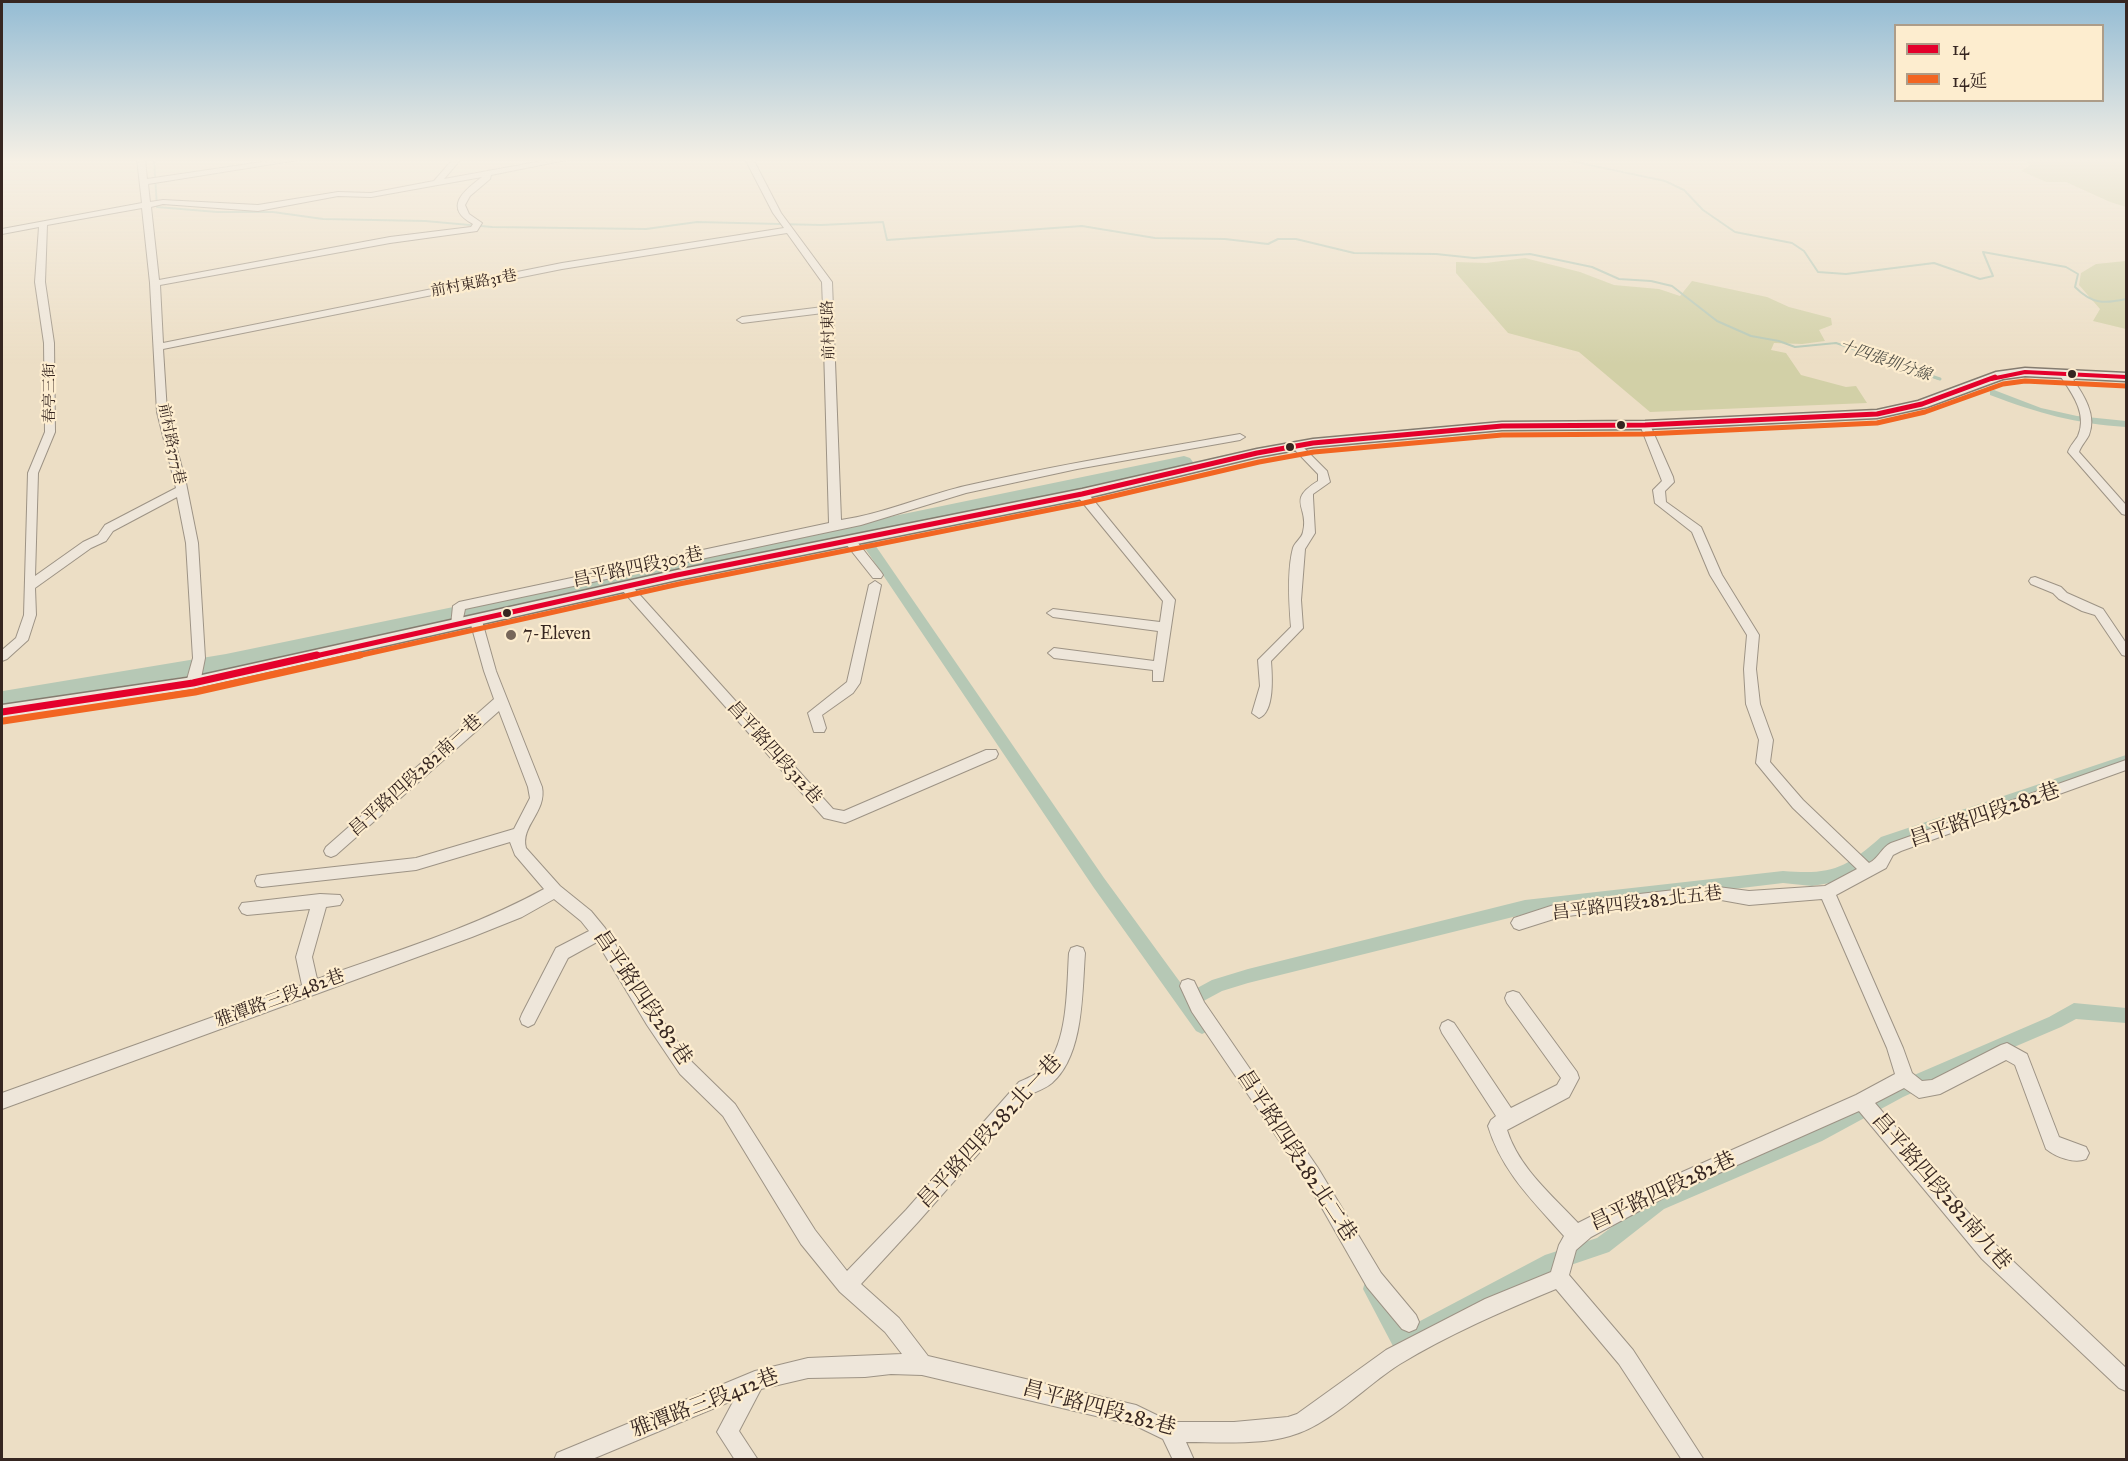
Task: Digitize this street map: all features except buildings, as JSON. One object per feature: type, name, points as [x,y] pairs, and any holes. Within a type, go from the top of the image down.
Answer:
[{"type":"street","points":[[2,231],[28,227]]},
{"type":"street","name":"春亭三街","points":[[2,656],[22,640],[30,615],[33,474],[50,432],[49,343],[40,282],[43,227]]},
{"type":"street","name":"前村路377巷","points":[[147,227],[155,283],[162,412],[181,489],[194,562],[199,658],[193,683]]},
{"type":"street","points":[[155,283],[390,240],[475,227]]},
{"type":"street","name":"前村東路","points":[[789,227],[827,282],[835,525]]},
{"type":"street","name":"前村東路31巷","points":[[158,346],[562,266],[707,241],[791,230]]},
{"type":"street","points":[[742,320],[829,309]]},
{"type":"street","points":[[2,712],[193,683],[626,587],[1082,494],[1296,446],[1502,426],[1645,425],[1877,414],[1922,404],[2001,375],[2025,372],[2127,377]]},
{"type":"street","points":[[2064,374],[2084,407],[2087,424],[2073,452],[2127,511]]},
{"type":"street","points":[[1645,425],[1667,477],[1668,482],[1659,490],[1661,503],[1697,530],[1716,575],[1753,635],[1751,680],[1753,704],[1766,741],[1763,763],[1798,804],[1868,871]]},
{"type":"street","points":[[835,525],[861,521],[964,490],[1077,466],[1240,437]]},
{"type":"street","points":[[1259,713],[1267,686],[1264,660],[1297,628],[1295,600],[1299,549],[1300,543],[1308,537],[1310,531],[1305,503],[1308,492],[1324,482],[1323,473],[1296,446]]},
{"type":"street","points":[[29,586],[87,545],[102,538],[109,528],[181,489]]},
{"type":"street","points":[[1054,653],[1158,672],[1169,600],[1082,494]]},
{"type":"street","name":"昌平路四段303巷","points":[[457,625],[459,606],[835,525]]},
{"type":"street","points":[[819,728],[815,714],[853,684],[876,580],[850,541]]},
{"type":"street","points":[[2035,581],[2057,590],[2063,596],[2086,608],[2099,612],[2127,652]]},
{"type":"street","name":"昌平路四段312巷","points":[[626,587],[829,814],[845,817],[991,754]]},
{"type":"street","points":[[1053,613],[1165,627]]},
{"type":"street","points":[[262,881],[416,864],[519,833],[537,798],[535,787],[501,700],[476,621]]},
{"type":"street","name":"昌平路四段282南一巷","points":[[331,851],[501,700]]},
{"type":"street","name":"昌平路四段282巷","points":[[1827,892],[1881,864],[1888,851],[1896,846],[2127,765]]},
{"type":"street","name":"昌平路四段282巷","points":[[519,833],[517,841],[520,851],[555,891],[586,916],[600,933],[653,1020],[686,1068],[729,1110],[808,1237],[847,1285],[892,1325],[922,1365],[1136,1415],[1170,1432],[1234,1432],[1288,1427],[1303,1422],[1393,1357],[1492,1306],[1562,1274]]},
{"type":"street","name":"雅潭路三段482巷","points":[[2,1101],[467,932],[517,912],[555,891]]},
{"type":"street","name":"昌平路四段282北五巷","points":[[1519,923],[1560,910],[1710,892],[1749,898],[1827,892]]},
{"type":"street","points":[[1827,892],[1905,1078],[1919,1090],[1934,1088],[2007,1051],[2021,1060],[2052,1143],[2058,1148],[2080,1153]]},
{"type":"street","points":[[247,908],[327,900],[304,957],[311,988]]},
{"type":"street","points":[[528,1019],[562,953],[600,933]]},
{"type":"street","name":"昌平路四段282北一巷","points":[[847,1285],[912,1216],[1025,1088],[1047,1077],[1063,1056],[1070,1024],[1077,953]]},
{"type":"street","name":"昌平路四段282北二巷","points":[[1188,986],[1198,1007],[1312,1174],[1374,1280],[1409,1322]]},
{"type":"street","points":[[1513,998],[1571,1078],[1563,1091],[1497,1126],[1501,1142],[1517,1169],[1572,1240],[1562,1274],[1626,1357],[1694,1460]]},
{"type":"street","points":[[1448,1028],[1508,1119]]},
{"type":"street","name":"昌平路四段282巷","points":[[1572,1240],[1659,1191],[1862,1101],[1905,1078]]},
{"type":"street","name":"昌平路四段282南九巷","points":[[1862,1101],[1989,1252],[2127,1381]]},
{"type":"street","name":"雅潭路三段412巷","points":[[564,1460],[755,1381],[808,1368],[891,1364],[922,1365]]},
{"type":"street","points":[[748,1460],[727,1432],[755,1381]]},
{"type":"street","points":[[1170,1432],[1184,1460]]},
{"type":"shaded area","points":[[1525,258],[1580,272],[1614,285],[1659,289],[1680,296],[1692,281],[1767,297],[1789,307],[1831,318],[1832,325],[1819,330],[1825,341],[1802,344],[1774,343],[1771,350],[1786,353],[1801,375],[1846,387],[1856,386],[1867,403],[1650,412],[1579,352],[1508,333],[1456,273],[1456,262],[1486,263]]},
{"type":"shaded area","points":[[2126,261],[2126,329],[2093,321],[2100,309],[2079,285],[2081,273],[2096,264]]},
{"type":"waterway","name":"十四張圳分線","points":[[506,227],[646,229],[659,227]]},
{"type":"waterway","name":"十四張圳分線","points":[[884,227],[887,240],[1066,227]]},
{"type":"waterway","name":"十四張圳分線","points":[[1089,227],[1155,238],[1225,239],[1268,244],[1278,239],[1296,239],[1354,253],[1436,254],[1474,258],[1530,254],[1592,267],[1619,279],[1651,281],[1672,286],[1717,321],[1751,336],[1779,341],[1795,347],[1836,343],[1939,379]]},
{"type":"waterway","points":[[1728,227],[1735,232],[1792,243],[1804,251],[1818,272],[1846,274],[1934,263],[1980,279],[1993,276],[1983,252],[2066,267],[2078,274],[2075,287],[2087,297],[2105,302],[2126,299]]},
{"type":"waterway","name":"十四張圳分線","points":[[1934,377],[1940,379]]},
{"type":"waterway","points":[[1994,393],[2038,410],[2077,419],[2126,424]]},
{"type":"waterway","points":[[3,699],[226,662],[1184,462]]},
{"type":"waterway","points":[[858,529],[1099,883],[1202,1026]]},
{"type":"waterway","points":[[1186,1002],[1218,985],[1248,976],[1525,907],[1783,877],[1812,880],[1830,877],[1856,864],[1886,841],[2126,760]]},
{"type":"waterway","points":[[1372,1289],[1401,1341],[1552,1262],[1602,1245],[1658,1203],[1816,1135],[1897,1091],[1973,1056],[2055,1022],[2074,1011],[2126,1016]]},
{"type":"transit line","name":"14","points":[[2,712],[193,683],[677,575],[1082,494],[1257,453],[1313,443],[1502,426],[1645,425],[1877,414],[1922,404],[2001,375],[2025,372],[2126,377]]},
{"type":"transit line","name":"14延","points":[[3,721],[195,692],[679,584],[1084,503],[1259,462],[1314,452],[1502,435],[1645,434],[1877,423],[1925,412],[2003,384],[2025,381],[2126,386]]},
{"type":"place","name":"7-Eleven","points":[[511,635]]}]
